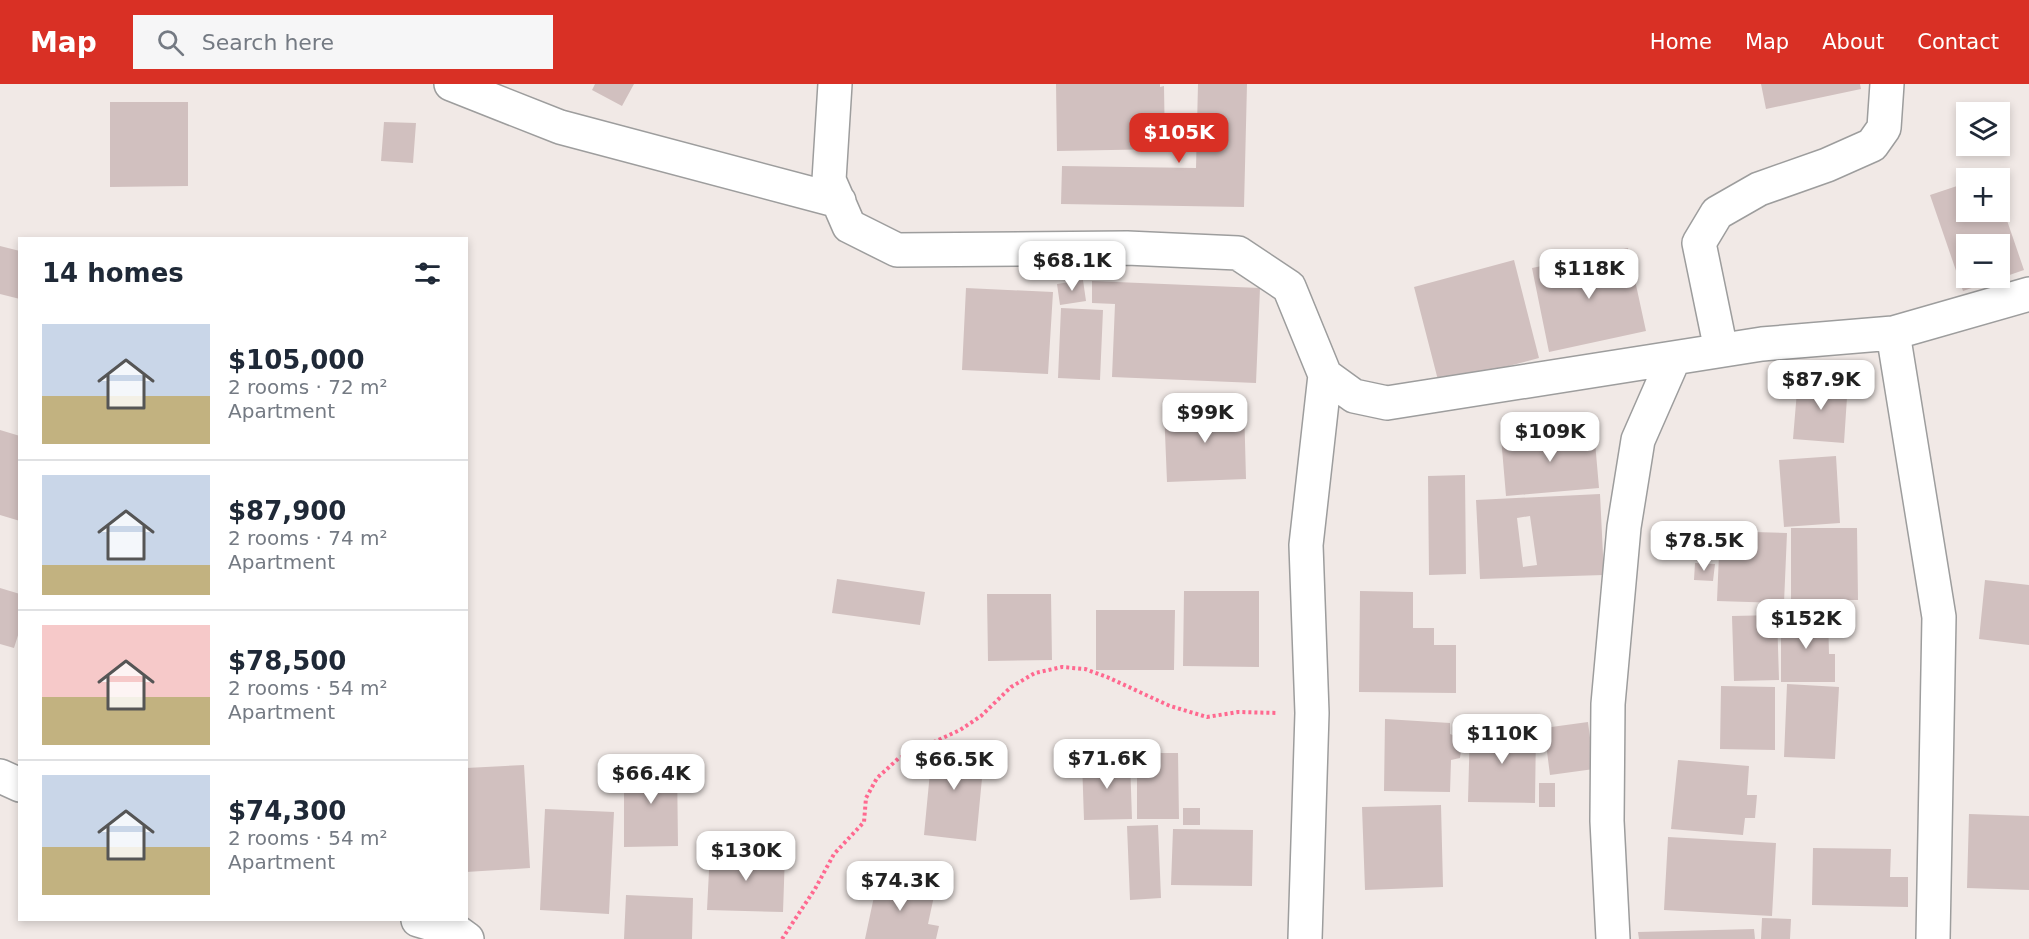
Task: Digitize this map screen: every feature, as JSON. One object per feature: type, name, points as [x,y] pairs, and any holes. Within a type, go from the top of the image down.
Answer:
[{"type":"street","points":[[451,84],[560,127],[838,201]]},
{"type":"street","points":[[835,84],[829,180],[849,226],[897,250],[1127,248],[1238,253],[1289,287],[1325,375],[1306,545],[1312,713],[1305,939]]},
{"type":"street","points":[[1721,350],[1699,243],[1717,213],[1759,189],[1827,165],[1872,145],[1884,128],[1887,84]]},
{"type":"street","points":[[1325,375],[1354,396],[1387,403],[1762,344],[1893,333],[2029,294]]},
{"type":"street","points":[[1893,333],[1939,617],[1933,939]]},
{"type":"street","points":[[1613,939],[1607,821],[1608,704],[1623,527],[1638,440],[1674,358]]},
{"type":"street","points":[[0,776],[18,784]]},
{"type":"street","points":[[421,921],[456,931],[467,939]]},
{"type":"path","points":[[782,939],[815,889],[834,854],[864,822],[866,798],[877,778],[899,758],[960,730],[981,716],[1011,687],[1035,673],[1062,667],[1085,669],[1170,706],[1208,717],[1238,712],[1312,713]]},
{"type":"building","points":[[595,84],[634,84],[622,106],[592,90]]},
{"type":"building","points":[[1056,84],[1160,84],[1160,87],[1164,86],[1165,149],[1057,151]]},
{"type":"building","points":[[1198,84],[1247,84],[1244,207],[1061,204],[1062,166],[1196,168]]},
{"type":"building","points":[[1761,84],[1860,84],[1861,89],[1766,109]]},
{"type":"building","points":[[110,102],[188,102],[188,186],[110,187]]},
{"type":"building","points":[[384,122],[416,123],[413,163],[381,161]]},
{"type":"building","points":[[1956,186],[1956,222],[2008,222],[2024,270],[2010,275],[2010,234],[1956,234],[1956,271],[1930,195]]},
{"type":"building","points":[[0,246],[18,250],[18,298],[0,294]]},
{"type":"building","points":[[1628,248],[1646,331],[1549,352],[1532,268]]},
{"type":"building","points":[[1514,260],[1539,358],[1439,384],[1414,287]]},
{"type":"building","points":[[1083,280],[1086,301],[1060,305],[1057,284]]},
{"type":"building","points":[[1092,281],[1260,288],[1256,383],[1112,377],[1115,304],[1092,303]]},
{"type":"building","points":[[966,288],[1053,292],[1048,374],[962,370]]},
{"type":"building","points":[[1061,308],[1103,310],[1100,380],[1058,378]]},
{"type":"building","points":[[1798,379],[1848,382],[1844,443],[1793,439]]},
{"type":"building","points":[[1244,405],[1246,479],[1167,482],[1164,409]]},
{"type":"building","points":[[0,430],[18,435],[18,520],[0,515]]},
{"type":"building","points":[[1594,430],[1599,488],[1506,496],[1501,437]]},
{"type":"building","points":[[1836,456],[1840,523],[1784,527],[1779,460]]},
{"type":"building","points":[[1465,475],[1466,574],[1429,575],[1428,476]]},
{"type":"building","points":[[1600,494],[1604,575],[1480,579],[1476,500]],"holes":[[[1530,516],[1537,565],[1523,567],[1517,518]]]},
{"type":"building","points":[[1791,528],[1857,528],[1858,600],[1791,600]]},
{"type":"building","points":[[1720,531],[1787,533],[1784,603],[1717,601]]},
{"type":"building","points":[[1695,563],[1715,564],[1713,581],[1694,580]]},
{"type":"building","points":[[837,579],[925,592],[920,625],[832,613]]},
{"type":"building","points":[[1985,580],[2029,585],[2029,645],[1979,639]]},
{"type":"building","points":[[0,588],[18,593],[18,635],[14,648],[0,644]]},
{"type":"building","points":[[1184,591],[1259,591],[1259,667],[1183,666]]},
{"type":"building","points":[[1360,591],[1413,592],[1413,628],[1434,628],[1434,645],[1456,645],[1456,693],[1359,692]]},
{"type":"building","points":[[987,594],[1051,594],[1052,660],[988,661]]},
{"type":"building","points":[[1096,610],[1175,610],[1174,670],[1096,670]]},
{"type":"building","points":[[1777,615],[1779,680],[1734,681],[1732,616]]},
{"type":"building","points":[[1781,615],[1828,615],[1829,654],[1835,654],[1835,682],[1781,682]]},
{"type":"building","points":[[1787,684],[1839,687],[1835,759],[1784,757]]},
{"type":"building","points":[[1721,686],[1775,687],[1775,750],[1720,749]]},
{"type":"building","points":[[1385,719],[1450,723],[1450,734],[1463,739],[1460,758],[1451,760],[1450,792],[1384,791]]},
{"type":"building","points":[[1588,722],[1594,769],[1550,775],[1544,728]]},
{"type":"building","points":[[1470,726],[1536,728],[1535,803],[1468,802]]},
{"type":"building","points":[[933,741],[985,747],[976,841],[924,835]]},
{"type":"building","points":[[1137,753],[1178,753],[1179,819],[1137,819]]},
{"type":"building","points":[[1130,760],[1132,819],[1084,820],[1082,761]]},
{"type":"building","points":[[1678,760],[1749,766],[1747,795],[1757,795],[1755,818],[1745,818],[1743,835],[1671,829]]},
{"type":"building","points":[[624,763],[677,763],[678,846],[624,847]]},
{"type":"building","points":[[524,765],[530,868],[468,872],[468,768]]},
{"type":"building","points":[[1539,783],[1555,783],[1555,807],[1539,807]]},
{"type":"building","points":[[1441,805],[1443,887],[1365,890],[1362,807]]},
{"type":"building","points":[[1183,808],[1200,808],[1200,825],[1183,825]]},
{"type":"building","points":[[545,809],[614,812],[609,914],[540,910]]},
{"type":"building","points":[[1969,814],[2029,816],[2029,890],[1967,888]]},
{"type":"building","points":[[1158,825],[1161,898],[1130,900],[1127,826]]},
{"type":"building","points":[[1173,829],[1253,830],[1252,886],[1171,885]]},
{"type":"building","points":[[1668,837],[1776,843],[1772,916],[1664,910]]},
{"type":"building","points":[[1813,848],[1891,849],[1890,877],[1908,877],[1908,907],[1812,905]]},
{"type":"building","points":[[710,851],[785,854],[783,912],[707,910]]},
{"type":"building","points":[[879,873],[914,881],[912,891],[934,896],[928,924],[939,926],[936,939],[865,939]]},
{"type":"building","points":[[626,895],[693,898],[692,939],[624,939]]},
{"type":"building","points":[[1762,918],[1791,919],[1790,939],[1761,939]]},
{"type":"building","points":[[1754,929],[1755,939],[1639,939],[1638,932]]}]
